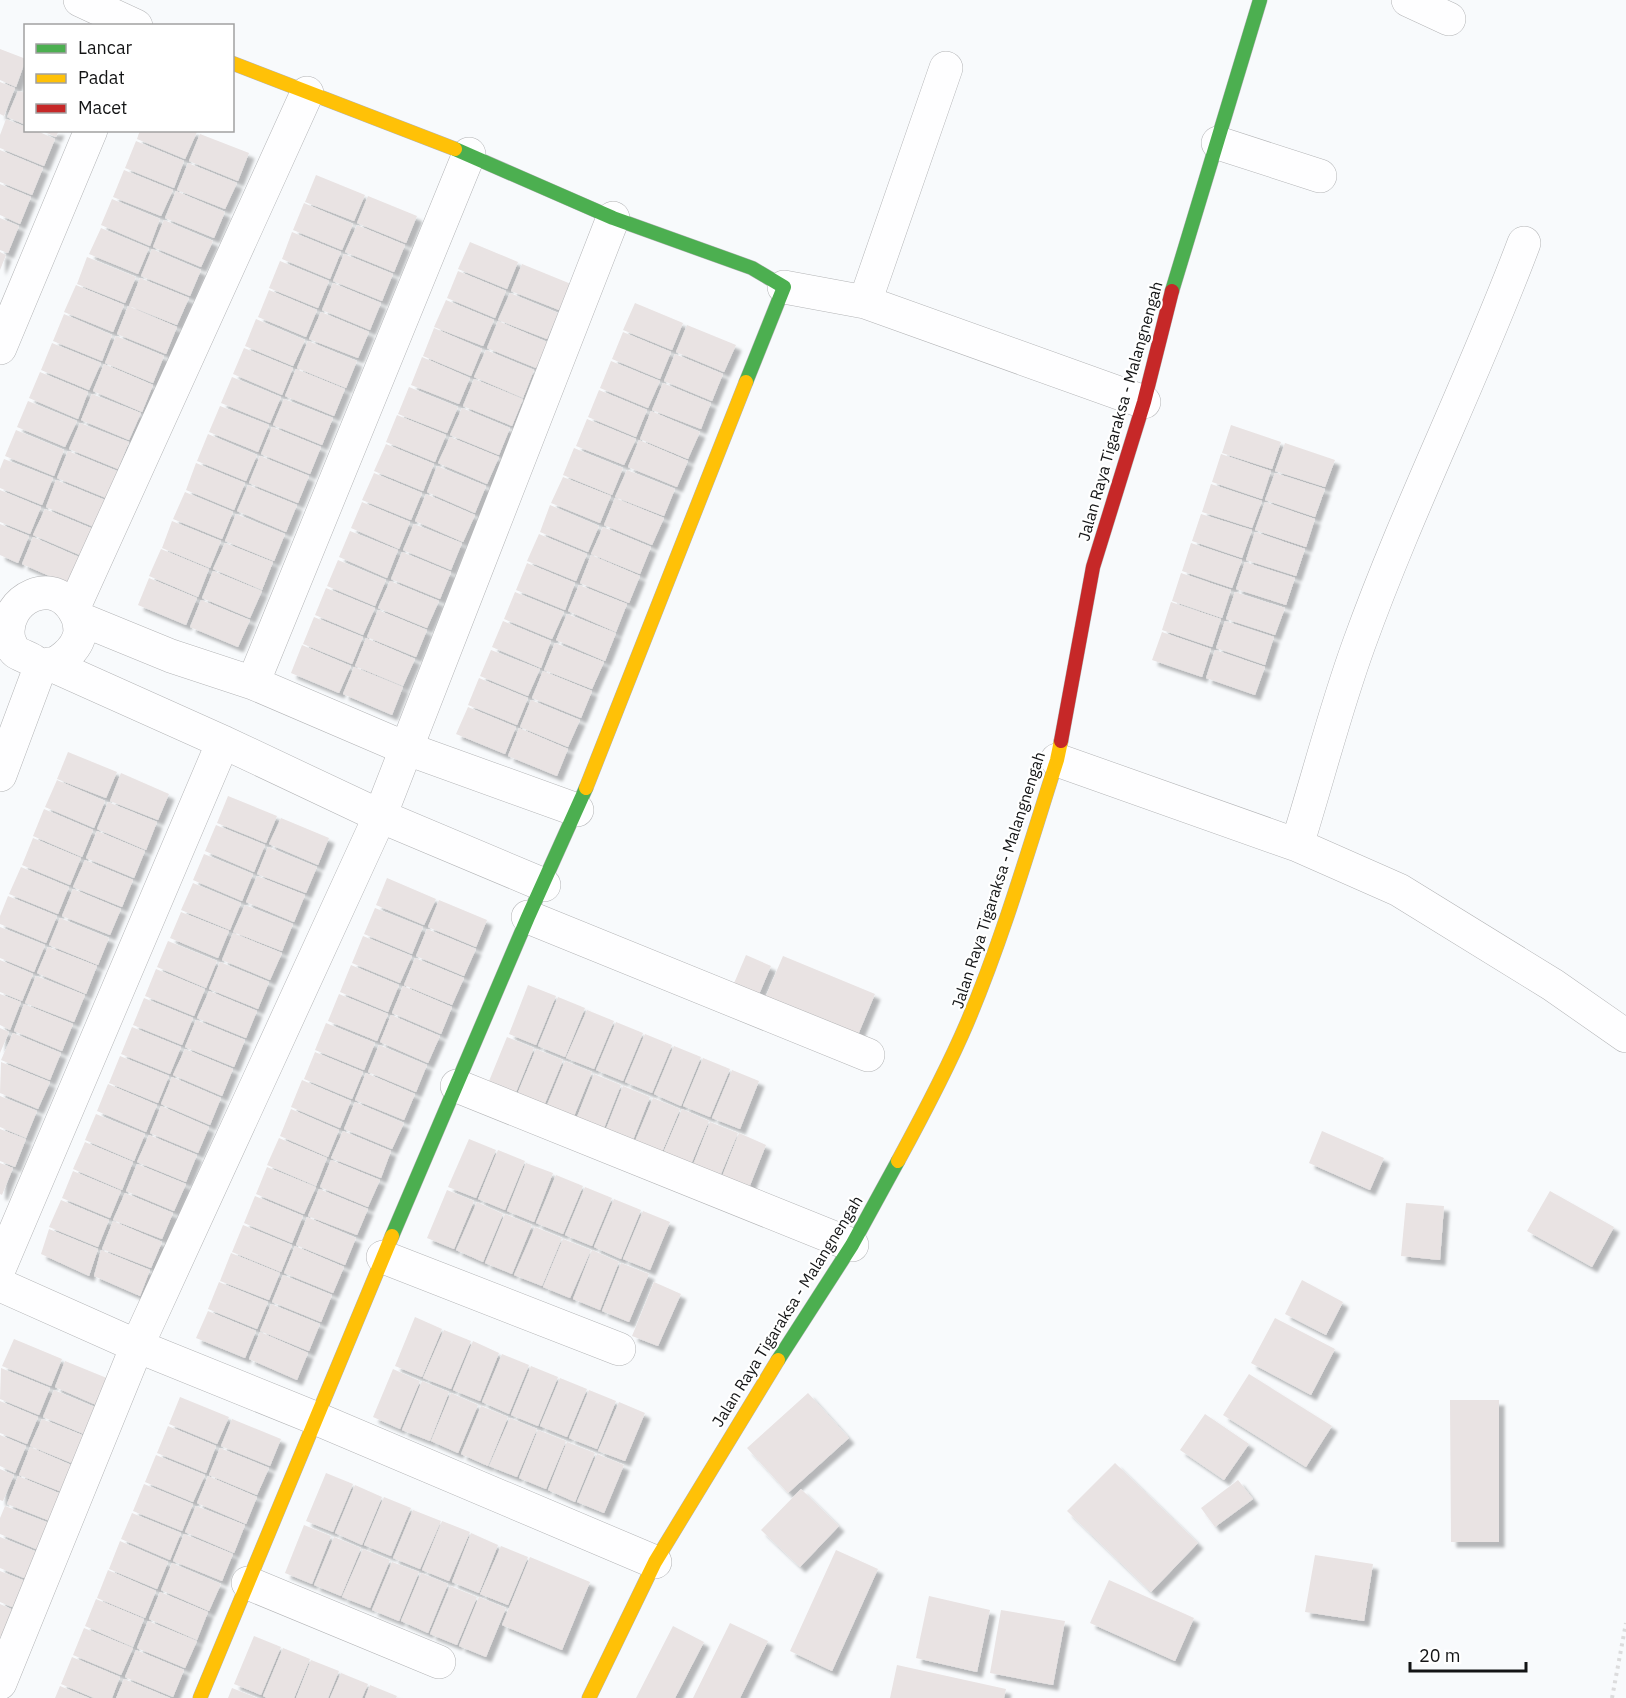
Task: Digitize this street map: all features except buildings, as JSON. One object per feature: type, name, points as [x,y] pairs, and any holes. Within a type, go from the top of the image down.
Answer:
[{"type":"street","points":[[80,0],[134,24]]},
{"type":"street","name":"Jalan Raya Tigaraksa - Malangnengah","points":[[590,1698],[655,1562],[747,1408],[852,1245],[939,1084],[968,1021],[1012,900],[1056,760],[1093,567],[1144,402],[1175,280],[1260,0]]},
{"type":"street","points":[[1408,0],[1449,19]]},
{"type":"street","points":[[234,64],[469,154],[613,218],[752,268],[784,287],[865,302],[1144,402]]},
{"type":"street","points":[[865,302],[946,68]]},
{"type":"street","points":[[26,656],[63,658],[74,647],[80,633],[76,613],[307,93]]},
{"type":"street","points":[[0,348],[90,132]]},
{"type":"street","points":[[1218,143],[1320,176]]},
{"type":"street","points":[[253,683],[469,154]]},
{"type":"street","points":[[0,1683],[137,1346],[380,816],[613,218]]},
{"type":"street","points":[[1297,845],[1359,645],[1524,243]]},
{"type":"street","points":[[200,1698],[383,1257],[528,918],[577,810],[784,287]]},
{"type":"street","points":[[544,885],[380,816],[223,742],[26,656],[7,635],[7,619],[14,605],[14,588],[52,592],[76,613],[171,656],[253,683],[405,748],[577,810]]},
{"type":"street","points":[[0,775],[26,656]]},
{"type":"street","points":[[0,1266],[223,742]]},
{"type":"street","points":[[1056,760],[1297,845],[1399,890],[1553,985],[1626,1036]]},
{"type":"street","points":[[528,918],[868,1055]]},
{"type":"street","points":[[457,1086],[852,1245]]},
{"type":"street","points":[[383,1257],[619,1349]]},
{"type":"street","points":[[0,1285],[137,1346],[655,1562]]},
{"type":"street","points":[[248,1583],[439,1662]]},
{"type":"path","points":[[1611,1698],[1626,1623]]},
{"type":"traffic: fast","points":[[1172,291],[1260,0]]},
{"type":"traffic: fast","points":[[455,149],[613,218],[752,268],[784,287],[746,382]]},
{"type":"traffic: fast","points":[[392,1236],[528,917],[586,788]]},
{"type":"traffic: fast","points":[[778,1360],[852,1245],[898,1161]]},
{"type":"traffic: slow","points":[[234,64],[455,149]]},
{"type":"traffic: slow","points":[[586,788],[746,382]]},
{"type":"traffic: slow","points":[[898,1161],[943,1075],[980,991],[1015,893],[1061,741]]},
{"type":"traffic: slow","points":[[200,1698],[392,1236]]},
{"type":"traffic: slow","points":[[589,1698],[655,1562],[778,1360]]},
{"type":"traffic: jam","points":[[1061,741],[1093,567],[1144,402],[1172,291]]}]
